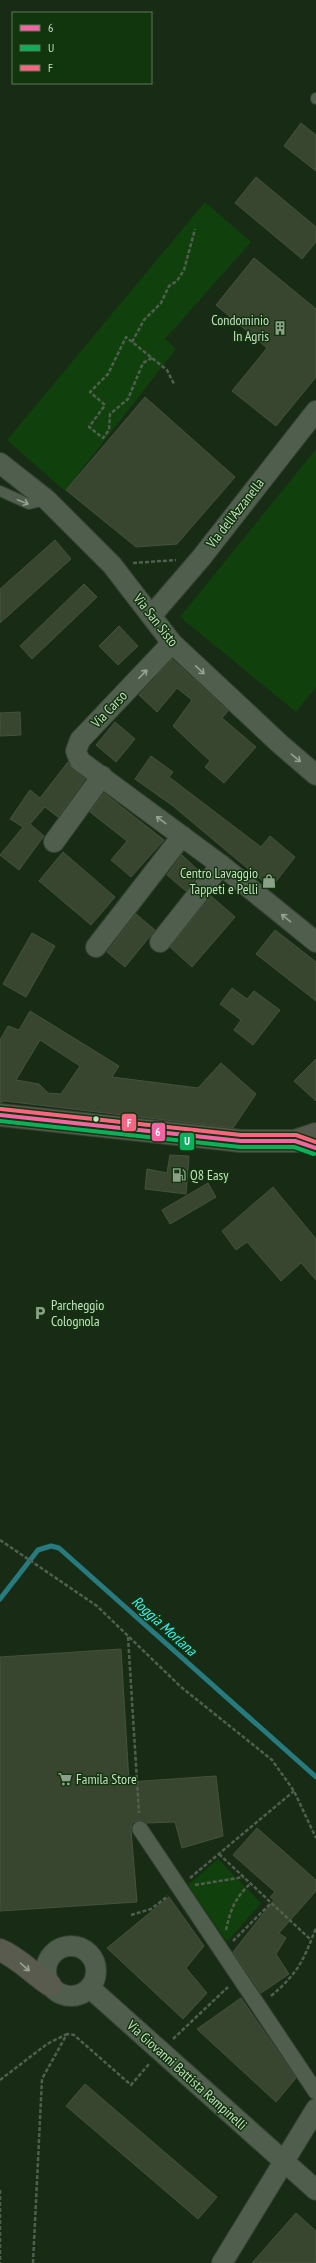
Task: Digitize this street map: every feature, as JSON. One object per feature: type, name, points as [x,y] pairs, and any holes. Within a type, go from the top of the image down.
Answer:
[{"type":"highway","points":[[0,1950],[11,1955],[35,1976],[50,1985]]},
{"type":"main road","points":[[0,1115],[241,1140],[295,1141],[316,1148]]},
{"type":"main road","points":[[295,1141],[316,1134]]},
{"type":"street","name":"Via dell'Azzanella","points":[[152,615],[201,558],[316,410]]},
{"type":"street","name":"Via San Sisto","points":[[0,463],[47,500],[112,565],[152,615],[172,643],[280,744],[316,775]]},
{"type":"street","name":"Via Carso","points":[[172,643],[80,740],[76,751],[80,761],[221,865],[316,942]]},
{"type":"street","points":[[54,842],[102,776]]},
{"type":"street","points":[[96,947],[182,836]]},
{"type":"street","points":[[160,942],[221,865]]},
{"type":"street","points":[[140,1829],[316,2092]]},
{"type":"street","points":[[74,1946],[88,1952],[95,1963],[97,1972],[90,1988],[80,1995],[68,1996],[60,1993],[50,1985],[46,1969],[49,1961],[59,1949],[74,1946]]},
{"type":"street","name":"Via Giovanni Battista Rampinelli","points":[[90,1988],[316,2190]]},
{"type":"street","points":[[222,2263],[316,2109]]},
{"type":"lane","points":[[0,491],[29,504],[47,500]]},
{"type":"path","points":[[132,342],[144,320],[161,303],[169,286],[177,281],[184,270],[195,229]]},
{"type":"path","points":[[152,358],[143,363],[133,384],[128,400],[110,414],[109,430],[103,438],[89,427],[105,405],[90,392],[108,374],[126,337],[167,370],[174,384]]},
{"type":"path","points":[[112,565],[201,558]]},
{"type":"path","points":[[0,1540],[39,1568],[97,1606],[181,1687],[272,1760],[294,1791],[316,1838]]},
{"type":"path","points":[[128,1636],[140,1829]]},
{"type":"path","points":[[132,1915],[151,1909],[294,1791]]},
{"type":"path","points":[[219,1854],[311,1940]]},
{"type":"path","points":[[179,1887],[244,1877]]},
{"type":"path","points":[[221,1951],[230,1913],[238,1896],[251,1883]]},
{"type":"path","points":[[221,1951],[244,1932],[270,1903]]},
{"type":"path","points":[[258,2007],[290,1979],[303,1960],[316,1928]]},
{"type":"path","points":[[0,2080],[47,2044],[67,2034],[74,2036]]},
{"type":"path","points":[[33,2263],[42,2079],[67,2034]]},
{"type":"path","points":[[0,2190],[0,2263]]},
{"type":"green space","points":[[205,202],[251,242],[165,339],[176,349],[65,491],[7,440]]},
{"type":"green space","points":[[316,449],[316,687],[296,712],[180,617]]},
{"type":"green space","points":[[218,1859],[261,1903],[227,1942],[188,1885]]},
{"type":"building","points":[[301,123],[316,135],[316,171],[284,146]]},
{"type":"building","points":[[256,177],[316,227],[316,242],[302,259],[235,203]]},
{"type":"building","name":"Condominio In Agris","points":[[254,258],[316,309],[316,377],[276,426],[232,391],[267,348],[216,305]]},
{"type":"building","points":[[145,397],[235,477],[177,544],[136,547],[66,490]]},
{"type":"building","points":[[55,540],[71,559],[0,623],[0,589]]},
{"type":"building","points":[[84,584],[97,597],[32,659],[20,646]]},
{"type":"building","points":[[119,626],[138,646],[118,665],[99,646]]},
{"type":"building","points":[[172,659],[228,711],[222,718],[256,747],[224,783],[205,767],[210,761],[173,726],[192,700],[177,688],[157,712],[139,695]]},
{"type":"building","points":[[20,712],[21,735],[0,736],[0,713]]},
{"type":"building","points":[[115,722],[135,739],[116,762],[96,745]]},
{"type":"building","points":[[151,756],[173,772],[169,777],[261,847],[270,836],[295,857],[271,888],[173,806],[135,779]]},
{"type":"building","points":[[68,762],[73,770],[85,779],[58,817],[45,807],[30,824],[44,836],[19,870],[0,855],[23,827],[10,819],[30,790],[40,798]]},
{"type":"building","points":[[104,793],[164,840],[131,877],[111,860],[127,841],[90,812]]},
{"type":"building","points":[[63,852],[115,897],[91,925],[39,881]]},
{"type":"building","points":[[182,855],[200,872],[186,891],[167,875]]},
{"type":"building","points":[[211,896],[235,917],[192,967],[170,947]]},
{"type":"building","points":[[136,914],[155,930],[125,967],[107,952]]},
{"type":"building","points":[[275,930],[316,962],[316,1001],[256,954]]},
{"type":"building","points":[[32,933],[55,946],[26,997],[3,984]]},
{"type":"building","points":[[232,988],[247,999],[254,991],[280,1010],[253,1045],[234,1030],[241,1020],[220,1004]]},
{"type":"building","points":[[30,1011],[119,1066],[112,1077],[198,1088],[221,1063],[256,1094],[233,1128],[4,1101],[0,1103],[0,1040],[8,1026],[19,1030]],"holes":[[[40,1040],[80,1066],[61,1094],[48,1093],[39,1084],[16,1080]]]},
{"type":"building","points":[[316,1059],[316,1101],[294,1081]]},
{"type":"building","points":[[170,1155],[189,1156],[186,1194],[145,1189],[147,1169],[167,1173]]},
{"type":"building","points":[[208,1183],[216,1197],[170,1224],[162,1210]]},
{"type":"building","points":[[273,1187],[316,1239],[316,1280],[301,1263],[281,1281],[247,1242],[236,1250],[222,1231]]},
{"type":"building","name":"Famila Store","points":[[121,1649],[129,1782],[216,1776],[223,1836],[182,1848],[175,1822],[146,1823],[139,1820],[132,1823],[131,1829],[137,1902],[0,1911],[0,1657]]},
{"type":"building","points":[[257,1828],[316,1880],[316,1891],[279,1933],[286,1938],[276,1954],[289,1974],[261,1993],[233,1952],[274,1900],[270,1897],[275,1892],[233,1855]]},
{"type":"building","points":[[169,1897],[204,1946],[186,1968],[207,1993],[183,2019],[107,1948]]},
{"type":"building","points":[[241,1998],[296,2078],[276,2102],[197,2029]]},
{"type":"building","points":[[85,2084],[217,2197],[198,2219],[66,2106]]},
{"type":"building","points":[[296,2213],[316,2231],[316,2263],[252,2263]]},
{"type":"waterway","name":"Roggia Morlana","points":[[0,1599],[38,1550],[51,1546],[59,1548],[316,1777]]},
{"type":"transit line","name":"F","points":[[1,1109],[241,1135],[296,1135],[316,1142]]},
{"type":"transit line","name":"6","points":[[0,1115],[241,1141],[295,1141],[316,1148]]},
{"type":"transit line","name":"U","points":[[0,1121],[240,1147],[294,1147],[314,1154]]},
{"type":"place","name":"Condominio In Agris","points":[[280,328]]},
{"type":"place","name":"Centro Lavaggio Tappeti e Pelli","points":[[269,881]]},
{"type":"place","name":"Q8 Easy","points":[[179,1175]]},
{"type":"place","name":"Parcheggio Colognola","points":[[40,1313]]},
{"type":"place","name":"Famila Store","points":[[65,1779]]}]
